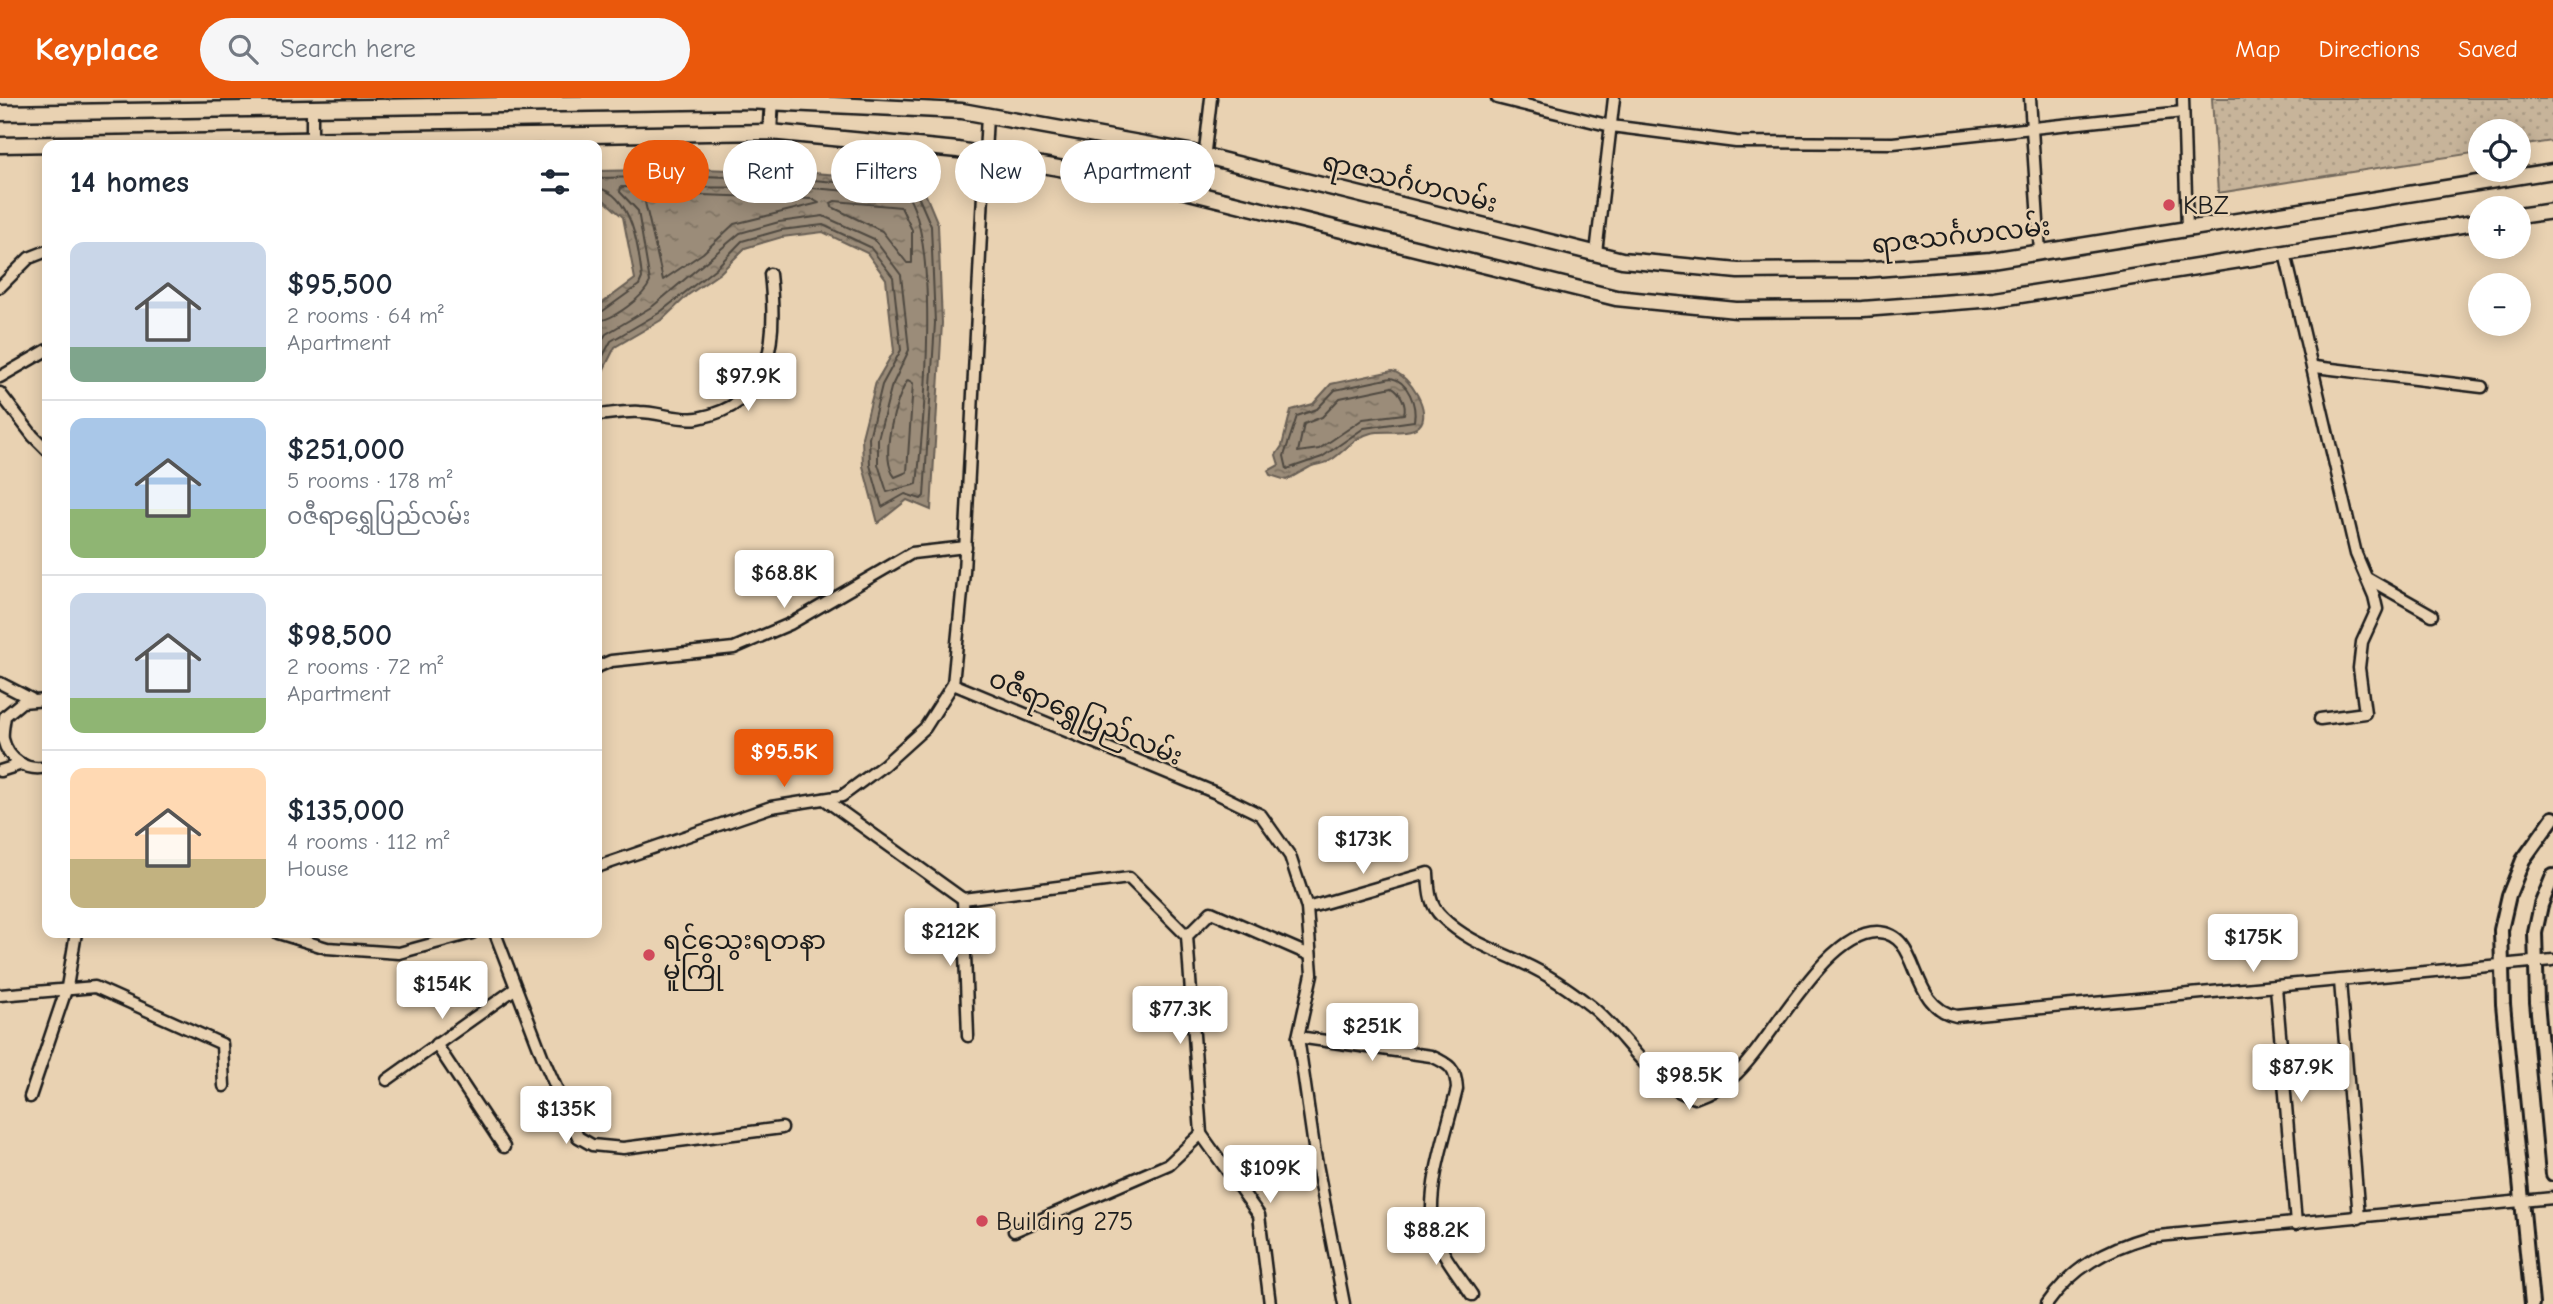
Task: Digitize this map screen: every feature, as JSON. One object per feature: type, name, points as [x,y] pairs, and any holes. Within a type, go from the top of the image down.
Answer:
[{"type":"main road","name":"ရာဇသင်္ဂဟလမ်း","points":[[0,113],[772,100],[962,111],[1118,140]]},
{"type":"main road","points":[[404,140],[770,132],[955,152]]},
{"type":"main road","points":[[0,145],[42,145]]},
{"type":"main road","name":"ရာဇသင်္ဂဟလမ်း","points":[[1215,158],[1622,260],[1738,271],[1861,270],[1991,260],[2553,171]]},
{"type":"main road","points":[[1215,199],[1616,298],[1736,310],[1863,309],[1995,299],[2468,224]]},
{"type":"main road","points":[[2531,214],[2553,211]]},
{"type":"street","points":[[1207,140],[1211,98]]},
{"type":"street","points":[[1497,98],[1611,127],[1736,142],[1893,143],[2032,126],[2183,112]]},
{"type":"street","points":[[1596,253],[1615,98]]},
{"type":"street","points":[[2030,98],[2040,252]]},
{"type":"street","points":[[2183,98],[2186,229]]},
{"type":"street","points":[[770,132],[772,100]]},
{"type":"street","points":[[312,108],[312,140]]},
{"type":"street","name":"ဝဇီရာရွှေပြည်လမ်း","points":[[986,140],[987,116]]},
{"type":"street","name":"ဝဇီရာရွှေပြည်လမ်း","points":[[984,203],[966,547],[953,684],[1216,793],[1261,815],[1290,856],[1307,908],[1312,974],[1298,1037],[1315,1154],[1344,1304]]},
{"type":"street","points":[[0,287],[29,258],[42,253]]},
{"type":"street","points":[[2285,253],[2315,367],[2356,554],[2367,578],[2376,609],[2362,642],[2359,668],[2365,713],[2320,719]]},
{"type":"street","points":[[602,415],[640,412],[697,418],[735,404],[760,382],[775,320],[770,274]]},
{"type":"street","points":[[0,377],[42,353]]},
{"type":"street","points":[[2315,367],[2482,387]]},
{"type":"street","points":[[0,393],[42,445]]},
{"type":"street","points":[[602,665],[611,661],[734,648],[790,624],[912,553],[966,547]]},
{"type":"street","points":[[2367,578],[2432,615]]},
{"type":"street","points":[[0,683],[31,699]]},
{"type":"street","points":[[602,865],[772,807],[842,796],[884,765],[925,728],[953,684]]},
{"type":"street","points":[[42,700],[31,699],[2,712],[2,742],[13,758],[22,764],[42,768]]},
{"type":"street","points":[[0,771],[22,764]]},
{"type":"street","points":[[824,799],[963,899],[1129,878],[1188,936],[1201,1134],[1259,1216],[1270,1304]]},
{"type":"street","points":[[2532,1304],[2501,930],[2509,895],[2523,860],[2553,817]]},
{"type":"street","points":[[1307,908],[1428,873],[1430,900],[1439,915],[1455,929],[1561,985],[1595,1009],[1671,1089],[1695,1098],[1715,1090],[1734,1076],[1796,995],[1834,956],[1858,937],[1876,932],[1893,935],[1905,944],[1916,976],[1930,1001],[1944,1014],[1956,1017],[2553,960]]},
{"type":"street","points":[[2553,876],[2541,905],[2535,933],[2535,962],[2553,1174]]},
{"type":"street","points":[[963,899],[968,1036]]},
{"type":"street","points":[[1188,936],[1211,912],[1310,955]]},
{"type":"street","points":[[30,1097],[67,987],[75,938]]},
{"type":"street","points":[[294,938],[327,948],[399,953],[454,938]]},
{"type":"street","points":[[497,938],[578,1137],[592,1145],[623,1148],[782,1128]]},
{"type":"street","points":[[2340,981],[2359,1218]]},
{"type":"street","points":[[0,995],[95,986],[222,1044],[224,1086]]},
{"type":"street","points":[[2276,987],[2297,1223]]},
{"type":"street","points":[[387,1080],[516,988]]},
{"type":"street","points":[[1298,1037],[1431,1056],[1450,1064],[1457,1075],[1457,1089],[1435,1185],[1433,1224],[1439,1242],[1472,1295]]},
{"type":"street","points":[[436,1044],[504,1147]]},
{"type":"street","points":[[1013,1231],[1169,1164],[1201,1134]]},
{"type":"street","points":[[2047,1304],[2082,1266],[2118,1246],[2148,1237],[2553,1198]]},
{"type":"shaded area","points":[[2212,98],[2553,98],[2553,141],[2531,144],[2531,119],[2468,119],[2468,154],[2218,193]]},
{"type":"water","points":[[709,169],[723,170],[723,203],[817,203],[817,173],[831,174],[831,203],[929,203],[938,224],[942,323],[931,510],[907,500],[878,523],[863,466],[862,437],[876,382],[894,351],[886,279],[867,253],[823,232],[782,237],[745,248],[720,273],[688,295],[663,319],[615,347],[602,373],[602,303],[635,279],[623,217],[602,198],[602,171],[623,171],[623,203],[709,203]]},
{"type":"water","points":[[1392,371],[1406,379],[1418,395],[1423,412],[1423,420],[1419,426],[1409,430],[1365,435],[1328,462],[1313,466],[1286,480],[1270,475],[1268,471],[1279,465],[1276,455],[1282,446],[1291,410],[1313,404],[1331,384]]},
{"type":"place","name":"KBZ","points":[[2169,205]]},
{"type":"place","name":"ရင်သွေးရတနာ မူကြို","points":[[649,955]]},
{"type":"place","name":"Building 275","points":[[982,1221]]}]
